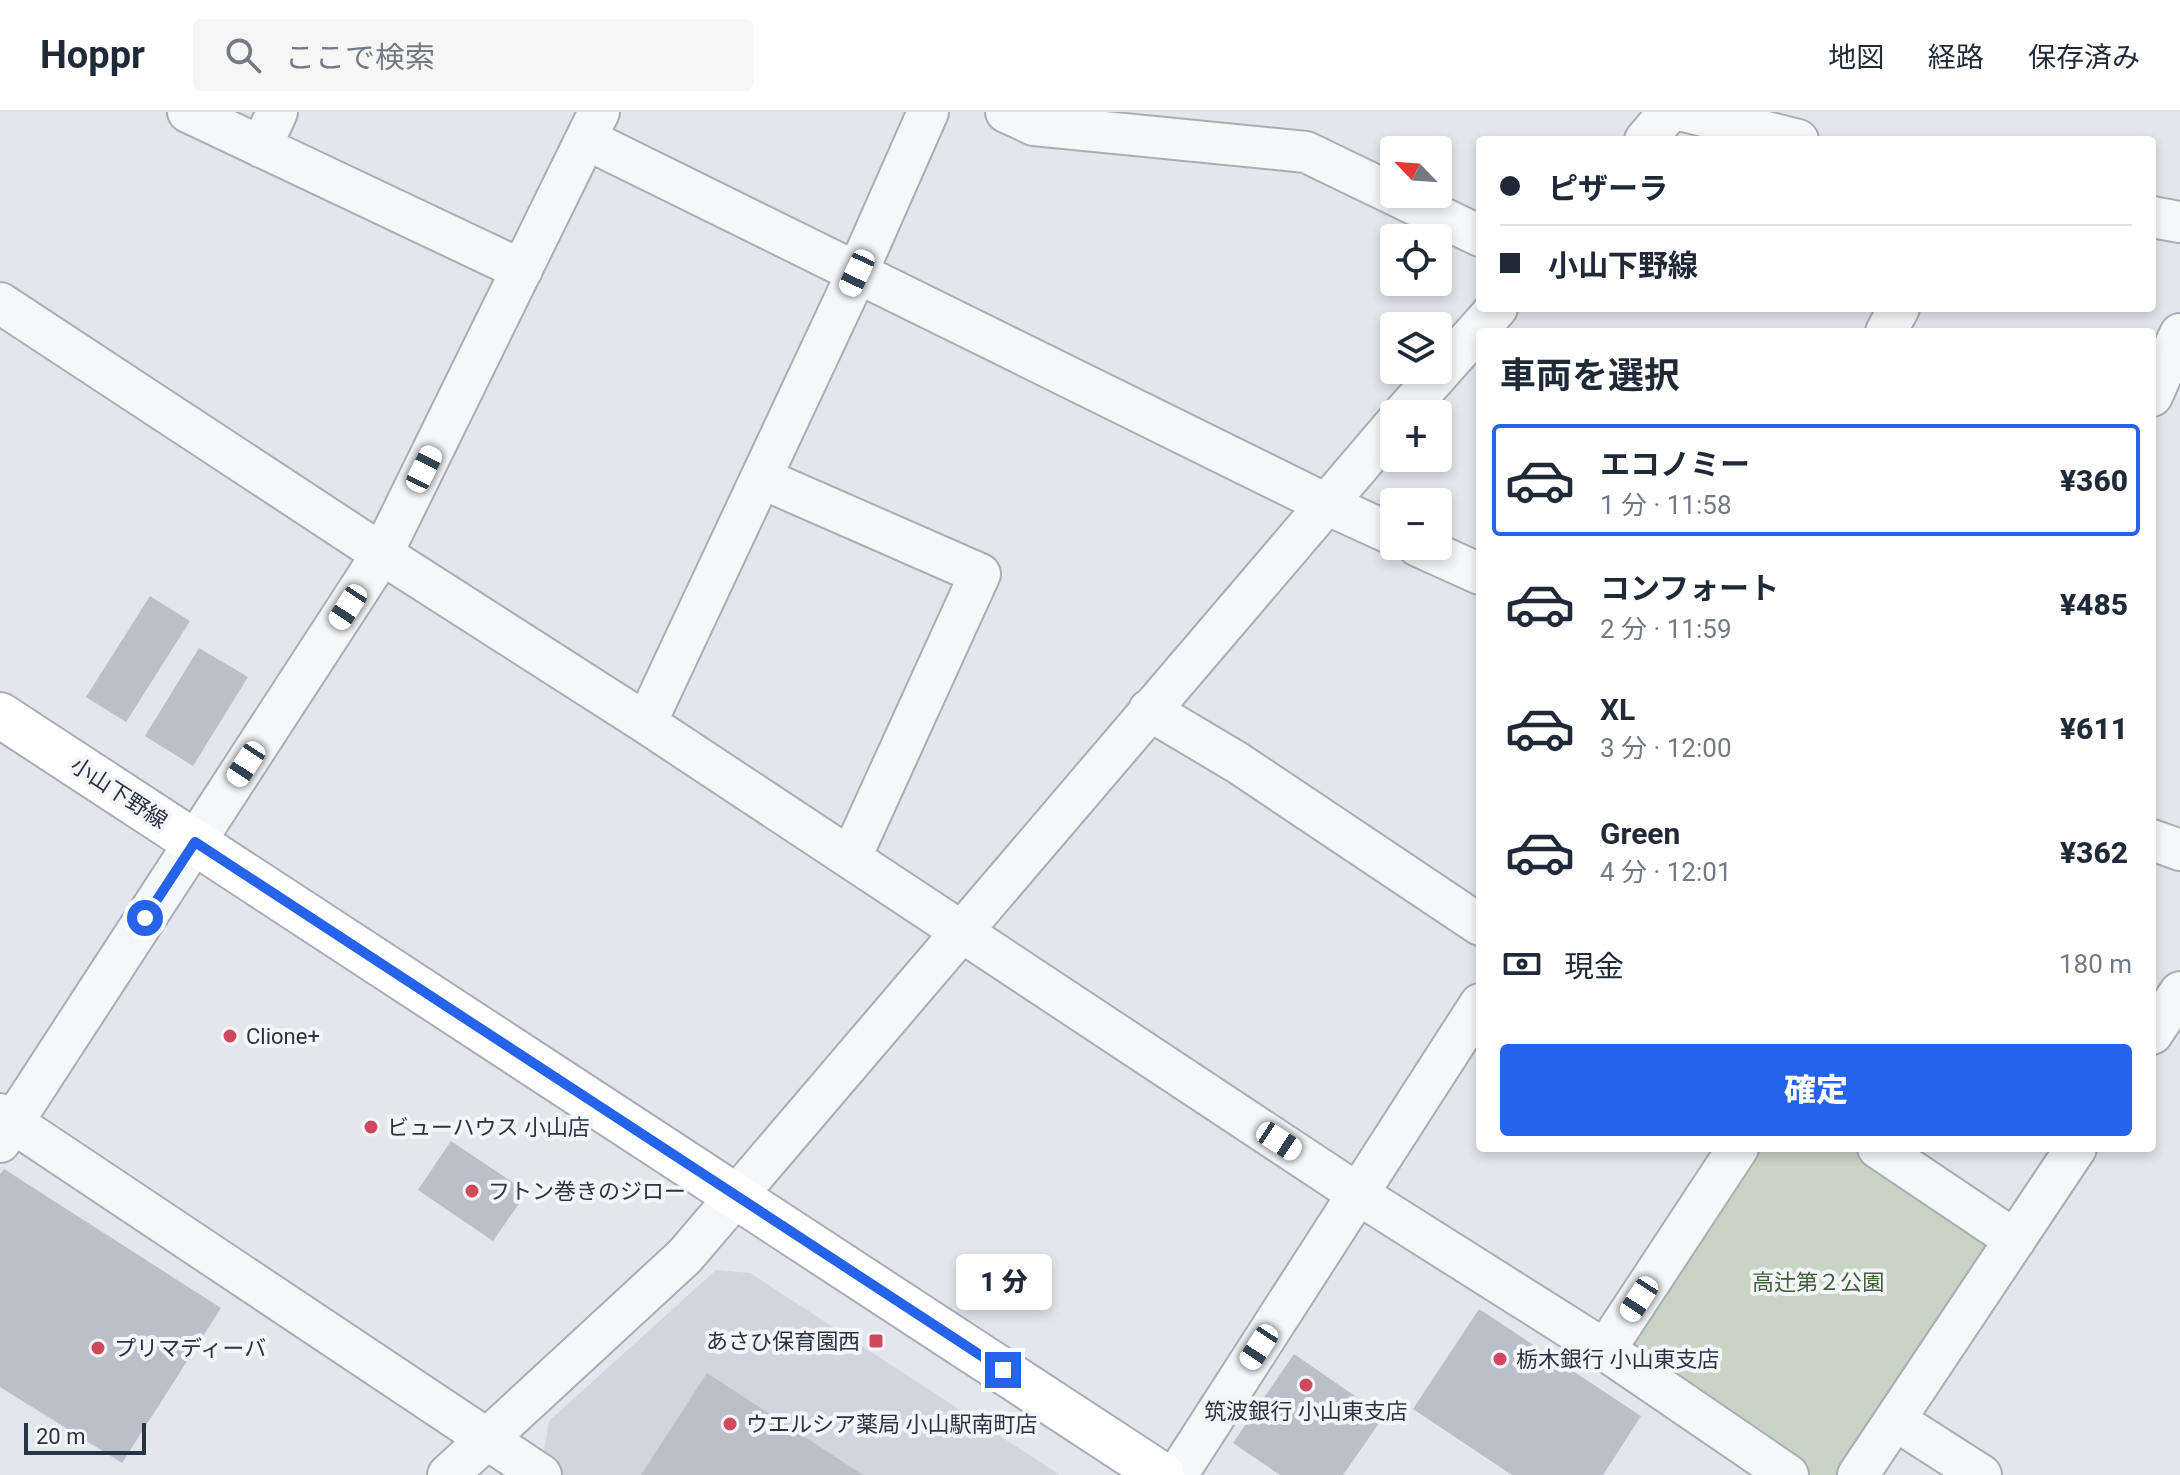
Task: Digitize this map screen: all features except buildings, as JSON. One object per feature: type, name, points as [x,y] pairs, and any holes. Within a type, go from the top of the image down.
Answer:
[{"type":"main road","name":"小山下野線","points":[[0,715],[1162,1475]]},
{"type":"street","points":[[188,112],[269,129],[522,270]]},
{"type":"street","points":[[646,723],[857,273],[928,112]]},
{"type":"street","points":[[1006,112],[1034,125],[1306,152],[1476,234]]},
{"type":"street","points":[[1648,136],[1669,112]]},
{"type":"street","points":[[1688,112],[1782,136]]},
{"type":"street","points":[[541,1475],[4,1126],[195,842],[382,554],[593,125],[857,273],[1380,529]]},
{"type":"street","points":[[2156,218],[2180,222]]},
{"type":"street","points":[[0,303],[963,930],[1358,1194],[1605,1350],[1788,1475]]},
{"type":"street","points":[[1479,328],[1493,312]]},
{"type":"street","points":[[1415,400],[1476,332]]},
{"type":"street","points":[[2156,387],[2180,334]]},
{"type":"street","points":[[448,1475],[685,1256],[1380,441]]},
{"type":"street","points":[[761,478],[980,574],[851,857]]},
{"type":"street","points":[[1449,560],[1476,572]]},
{"type":"street","points":[[1149,710],[1238,763],[1476,922]]},
{"type":"street","points":[[2156,841],[2180,850]]},
{"type":"street","points":[[2156,1028],[2180,992]]},
{"type":"street","points":[[1177,1475],[1476,1010]]},
{"type":"street","points":[[1605,1350],[1735,1152]]},
{"type":"street","points":[[1884,1152],[2015,1240]]},
{"type":"street","points":[[1858,1475],[2073,1152]]},
{"type":"street","points":[[1895,1420],[1981,1475]]},
{"type":"shaded area","points":[[716,1270],[750,1273],[1060,1475],[560,1475],[542,1463],[549,1421]]},
{"type":"green space","name":"高辻第２公園","points":[[1743,1152],[1871,1152],[2005,1243],[1850,1475],[1801,1475],[1615,1348]]},
{"type":"place","name":"Clione+","points":[[230,1036]]},
{"type":"place","name":"ビューハウス 小山店","points":[[371,1127]]},
{"type":"place","name":"フトン巻きのジロー","points":[[472,1191]]},
{"type":"place","name":"あさひ保育園西","points":[[876,1341]]},
{"type":"place","name":"プリマディーバ","points":[[98,1348]]},
{"type":"place","name":"栃木銀行 小山東支店","points":[[1500,1359]]},
{"type":"place","name":"筑波銀行 小山東支店","points":[[1306,1385]]},
{"type":"place","name":"ウエルシア薬局 小山駅南町店","points":[[730,1424]]},
{"type":"route","points":[[145,918],[195,842],[1003,1370]]}]
